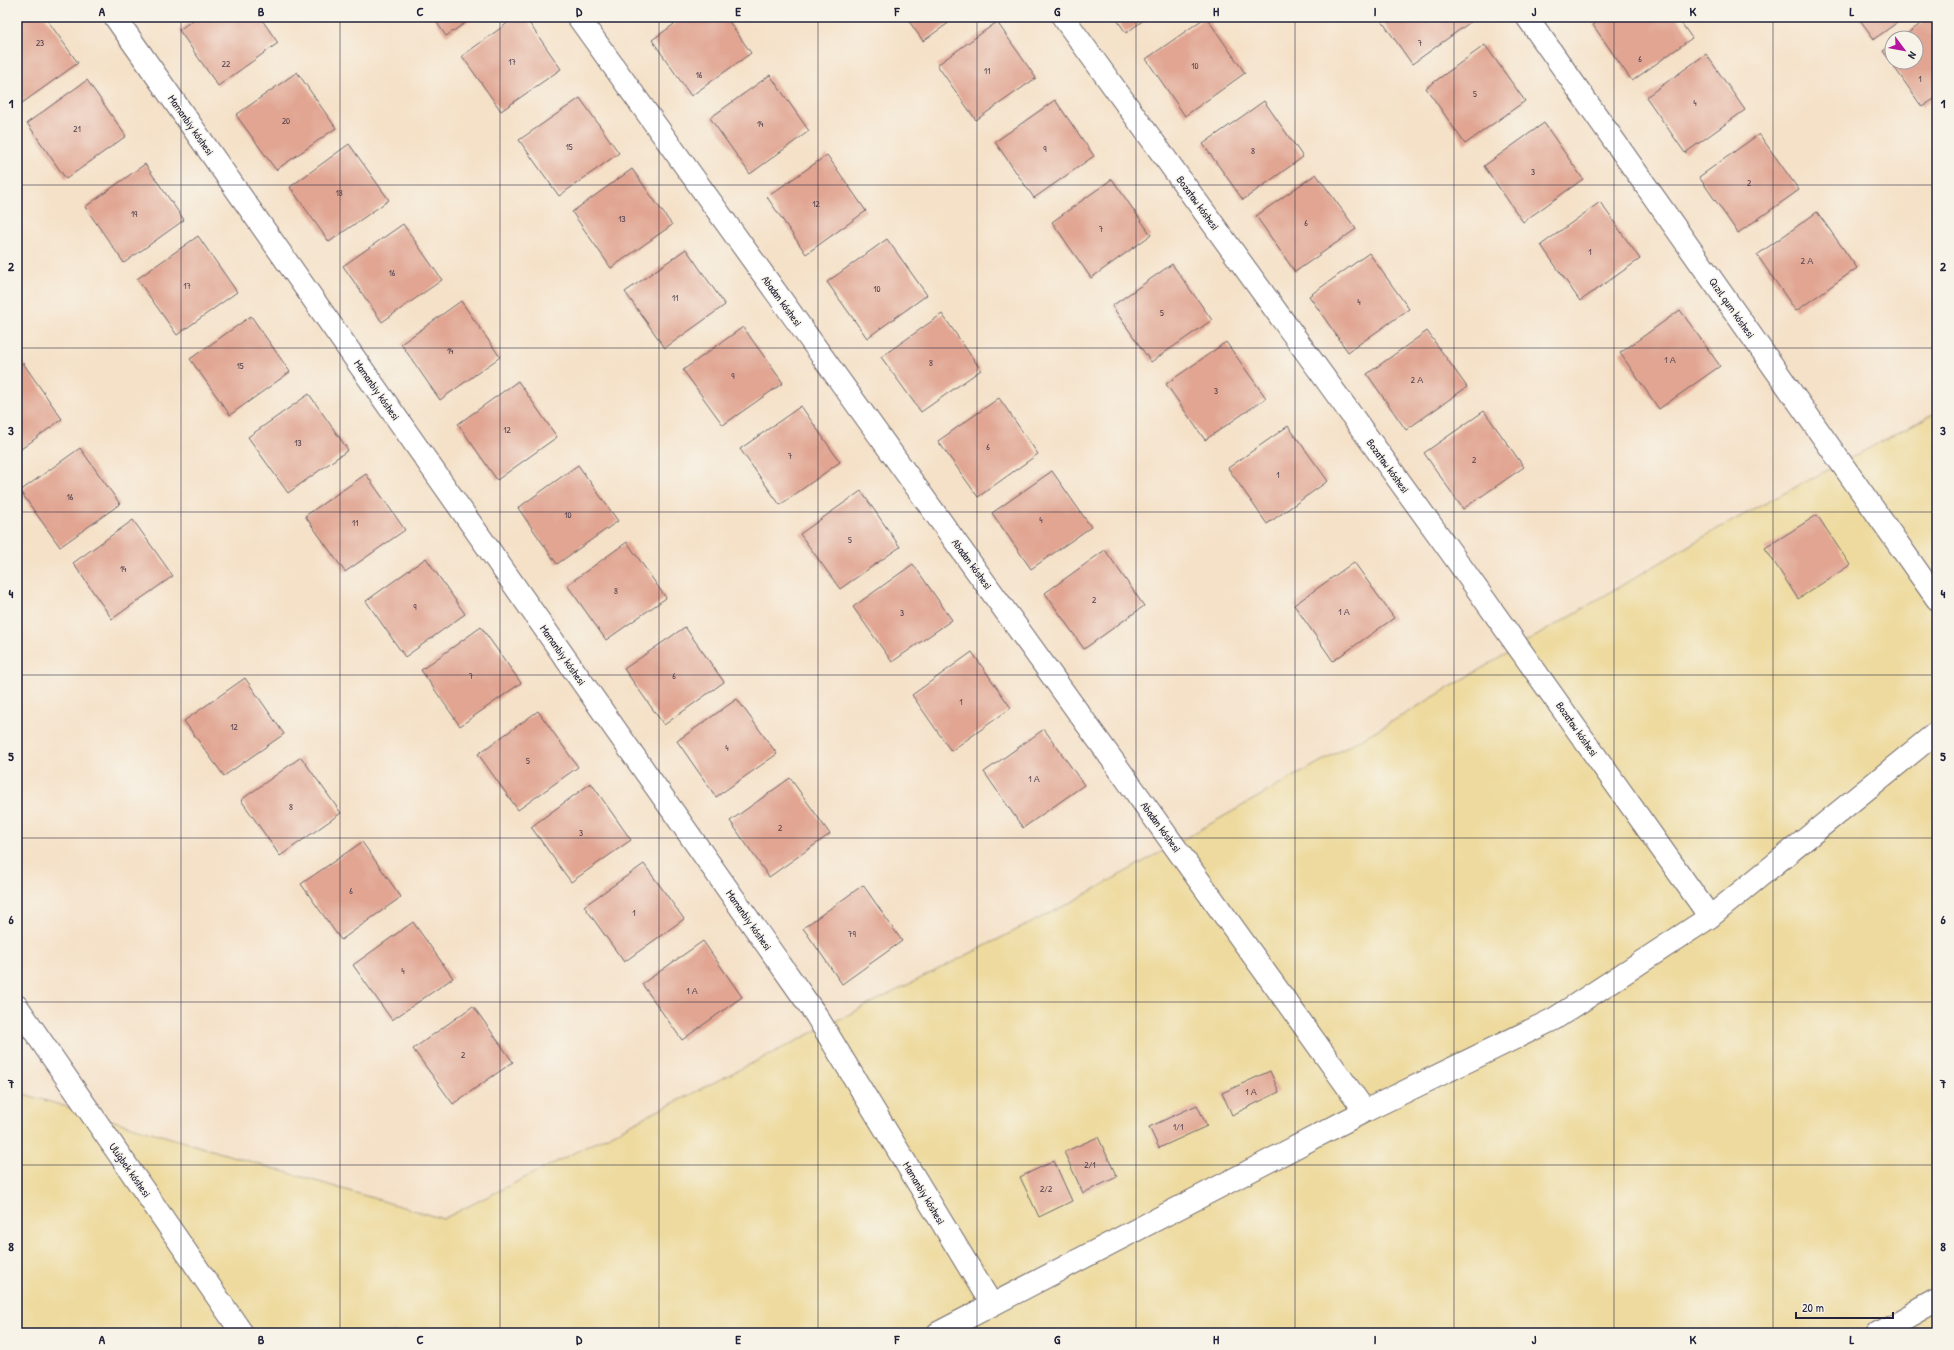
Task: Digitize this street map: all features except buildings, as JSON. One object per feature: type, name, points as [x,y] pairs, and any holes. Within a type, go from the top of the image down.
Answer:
[{"type":"street","name":"Mamanbiy kóshesi","points":[[115,17],[816,1015],[992,1306]]},
{"type":"street","name":"Abadan kóshesi","points":[[578,17],[1365,1111]]},
{"type":"street","name":"Bozataw kóshesi","points":[[1063,17],[1445,544],[1710,917]]},
{"type":"street","name":"Qızıl qum kóshesi","points":[[1527,17],[1937,599]]},
{"type":"street","points":[[938,1333],[1365,1111],[1554,1019],[1710,917],[1937,732]]},
{"type":"street","name":"Uluǵbek kóshesi","points":[[17,1006],[242,1333]]},
{"type":"street","points":[[1879,1333],[1937,1300]]},
{"type":"sand","points":[[1937,412],[1937,1333],[17,1333],[17,1092],[443,1219],[1072,902],[1398,718],[1717,529]]}]
